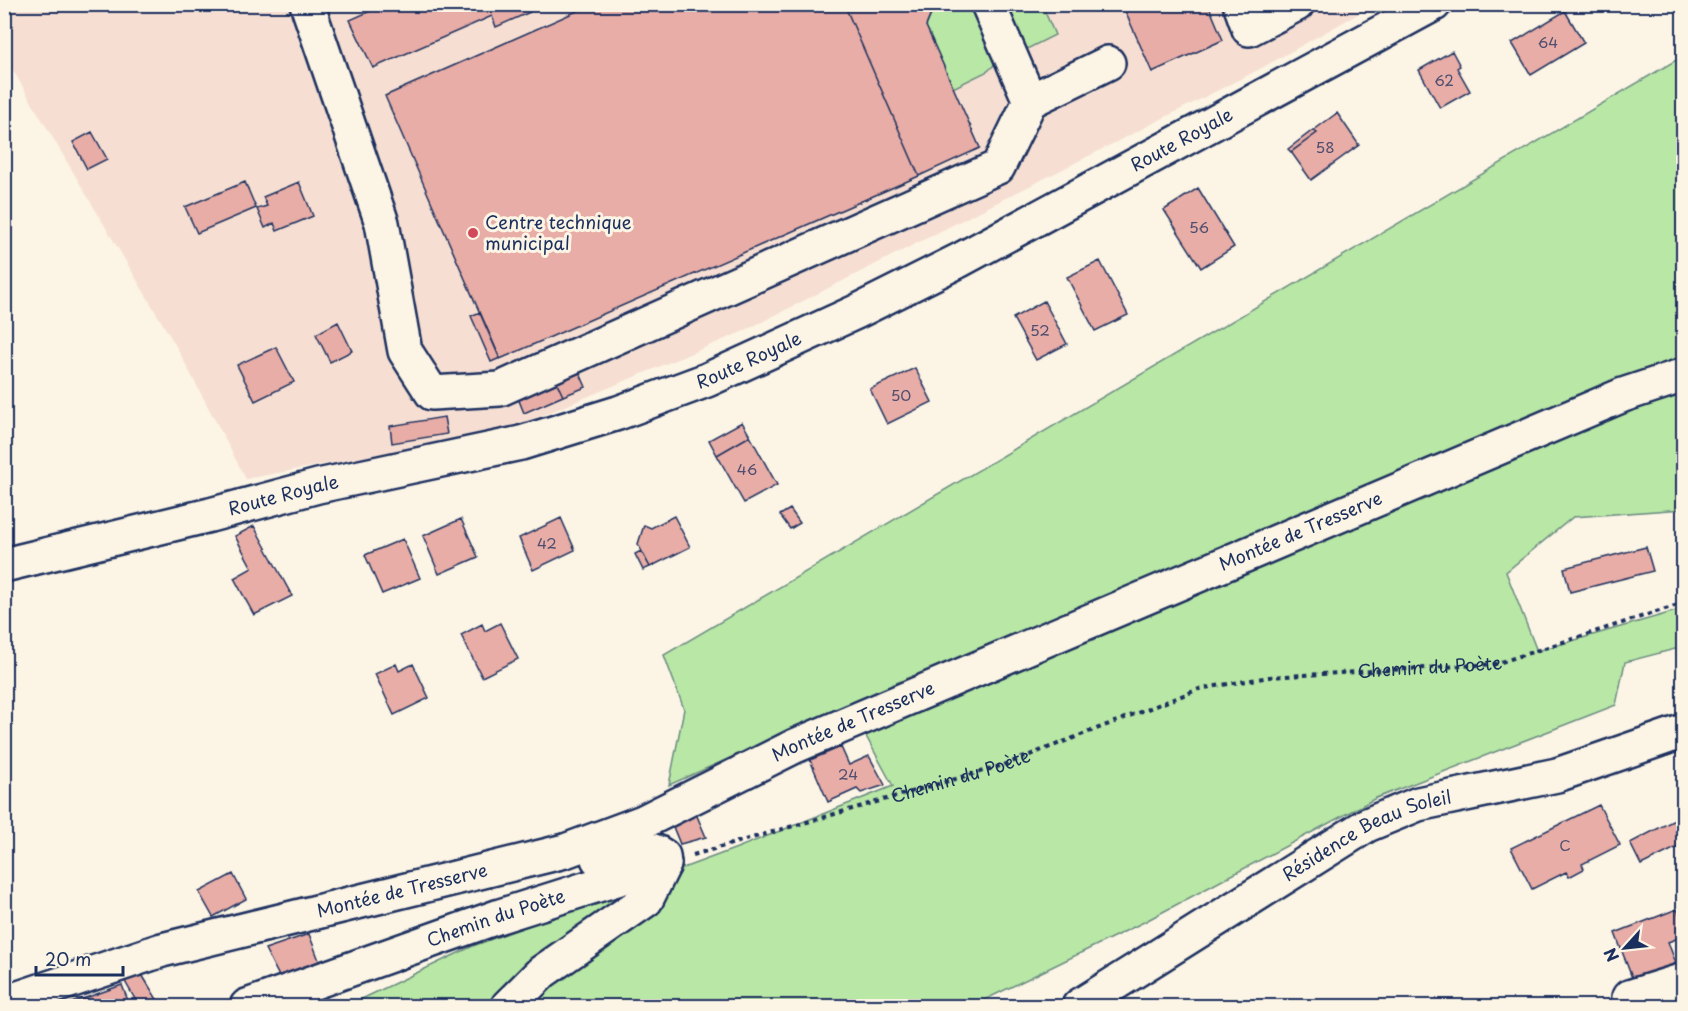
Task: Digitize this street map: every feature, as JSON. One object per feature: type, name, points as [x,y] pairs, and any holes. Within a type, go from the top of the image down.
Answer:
[{"type":"street","points":[[307,4],[382,224],[405,351],[432,393],[500,389],[998,167],[1030,101],[1108,63]]},
{"type":"street","points":[[988,4],[1030,101]]},
{"type":"street","points":[[1240,4],[1249,29],[1297,4]]},
{"type":"street","name":"Route Royale","points":[[4,565],[210,516],[318,486],[521,443],[618,413],[707,380],[856,312],[960,260],[1434,4]]},
{"type":"street","name":"Montée de Tresserve","points":[[4,1003],[162,950],[565,851],[643,822],[816,737],[1623,395],[1683,375]]},
{"type":"street","name":"Résidence Beau Soleil","points":[[1079,1006],[1367,825],[1418,804],[1557,775],[1683,731]]},
{"type":"street","points":[[421,887],[426,905],[638,848],[654,849],[663,856],[664,864],[646,900],[542,972],[508,1006]]},
{"type":"street","name":"Chemin du Poète","points":[[248,1006],[500,916],[664,864]]},
{"type":"street","points":[[1629,997],[1683,980]]},
{"type":"path","name":"Chemin du Poète","points":[[664,864],[1004,765],[1199,689],[1269,677],[1495,664],[1683,603]]},
{"type":"shaded area","points":[[4,5],[1374,5],[1260,69],[742,332],[508,430],[246,479],[177,348],[5,57]]},
{"type":"green space","points":[[935,5],[969,5],[994,56],[994,65],[988,71],[953,88],[926,27]]},
{"type":"green space","points":[[1006,5],[1042,5],[1055,35],[1027,49]]},
{"type":"green space","points":[[1683,56],[1683,509],[1573,517],[1506,572],[1537,651],[1683,609],[1683,647],[1625,662],[1616,705],[1376,798],[1144,922],[972,1006],[347,1006],[473,946],[737,848],[893,786],[849,705],[669,785],[684,709],[664,655]]},
{"type":"building","points":[[386,4],[527,4],[530,12],[496,27],[492,16],[373,68],[350,20]]},
{"type":"building","points":[[593,4],[844,4],[919,176],[500,359],[385,96]]},
{"type":"building","points":[[844,4],[935,4],[926,26],[980,148],[919,176]]},
{"type":"building","points":[[1122,4],[1208,4],[1223,40],[1152,72]]},
{"type":"building","points":[[1565,11],[1584,43],[1531,75],[1512,43]]},
{"type":"building","points":[[1452,51],[1460,66],[1457,68],[1470,91],[1440,108],[1419,70]]},
{"type":"building","points":[[1337,113],[1359,145],[1311,180],[1291,152],[1317,133],[1314,130]]},
{"type":"building","points":[[1313,130],[1317,133],[1291,152],[1288,149]]},
{"type":"building","points":[[92,132],[107,159],[87,169],[73,142]]},
{"type":"building","points":[[245,182],[256,208],[197,233],[185,207]]},
{"type":"building","points":[[299,182],[313,216],[277,231],[274,223],[265,228],[257,209],[267,206],[263,197]]},
{"type":"building","points":[[1198,188],[1234,247],[1201,268],[1164,210]]},
{"type":"building","points":[[1100,261],[1128,315],[1095,331],[1067,277]]},
{"type":"building","points":[[1044,301],[1067,344],[1036,360],[1013,318]]},
{"type":"building","points":[[480,312],[500,358],[491,362],[471,316]]},
{"type":"building","points":[[338,322],[352,351],[330,362],[316,334]]},
{"type":"building","points":[[276,347],[294,382],[255,401],[237,365]]},
{"type":"building","points":[[915,368],[932,402],[887,424],[870,389]]},
{"type":"building","points":[[579,371],[586,387],[563,396],[556,381]]},
{"type":"building","points":[[556,381],[563,396],[524,413],[518,398]]},
{"type":"building","points":[[444,417],[447,434],[392,443],[390,426]]},
{"type":"building","points":[[742,422],[750,436],[717,455],[709,440]]},
{"type":"building","points":[[750,436],[777,485],[744,503],[717,455]]},
{"type":"building","points":[[790,509],[800,523],[790,529],[780,515]]},
{"type":"building","points":[[674,516],[690,547],[650,567],[638,544],[644,525],[651,528]]},
{"type":"building","points":[[561,518],[575,550],[533,570],[519,538]]},
{"type":"building","points":[[461,519],[478,557],[439,574],[423,536]]},
{"type":"building","points":[[254,526],[292,596],[254,615],[234,578],[252,568],[235,536]]},
{"type":"building","points":[[403,539],[420,578],[382,594],[365,555]]},
{"type":"building","points":[[1646,547],[1653,571],[1570,592],[1564,568]]},
{"type":"building","points":[[641,551],[650,567],[643,570],[635,554]]},
{"type":"building","points":[[500,623],[518,659],[482,677],[461,635],[482,624],[485,631]]},
{"type":"building","points":[[396,664],[399,671],[413,664],[429,698],[394,715],[375,674]]},
{"type":"building","points":[[841,747],[849,765],[869,756],[885,785],[861,793],[857,789],[828,802],[810,760]]},
{"type":"building","points":[[1599,805],[1620,845],[1582,864],[1584,869],[1569,877],[1566,872],[1532,889],[1511,848]]},
{"type":"building","points":[[694,809],[706,837],[680,844],[671,822]]},
{"type":"building","points":[[1684,815],[1684,844],[1641,865],[1630,843]]},
{"type":"building","points":[[233,874],[246,899],[213,917],[199,892]]},
{"type":"building","points":[[1677,909],[1684,927],[1684,936],[1668,942],[1677,966],[1634,983],[1615,933]]},
{"type":"building","points":[[309,934],[320,963],[280,978],[265,949]]},
{"type":"building","points":[[141,973],[161,1006],[139,1006],[123,978]]},
{"type":"building","points":[[122,985],[130,1006],[63,1006]]},
{"type":"place","name":"Centre technique municipal","points":[[473,233]]}]
